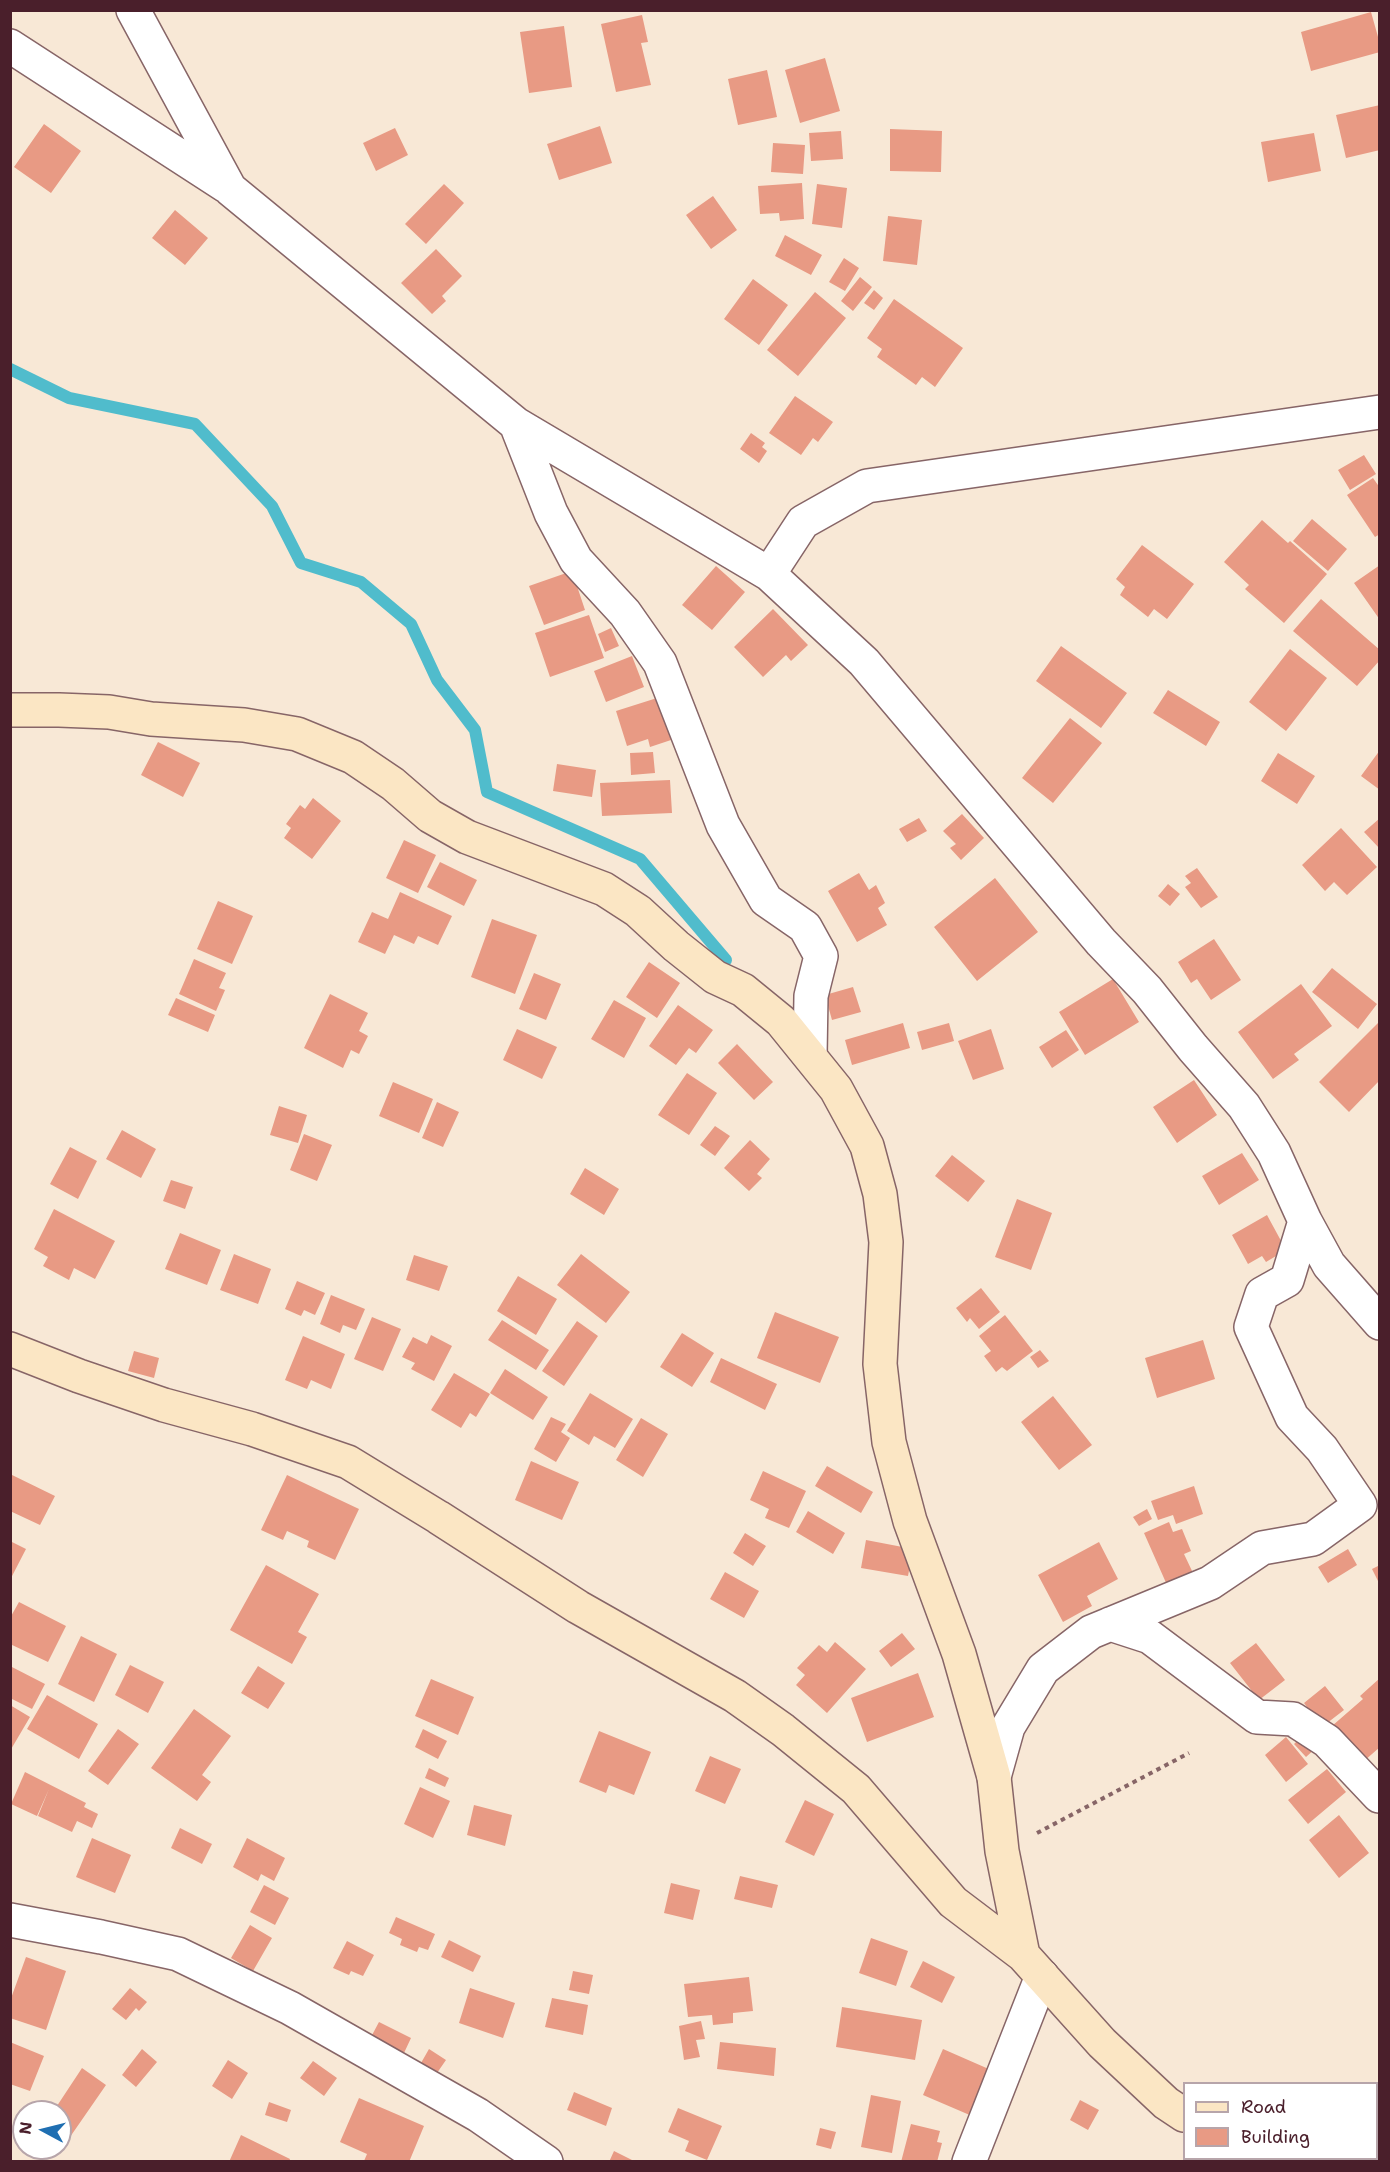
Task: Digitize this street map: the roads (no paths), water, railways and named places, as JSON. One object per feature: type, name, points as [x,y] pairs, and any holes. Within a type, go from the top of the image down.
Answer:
[{"type":"street","points":[[133,10],[230,189]]},
{"type":"street","points":[[10,46],[230,189],[516,424],[769,574],[864,662],[1101,942],[1147,990],[1193,1048],[1244,1106],[1274,1153],[1305,1221],[1329,1265],[1380,1323]]},
{"type":"street","points":[[769,574],[802,522],[867,486],[1380,412]]},
{"type":"street","points":[[516,424],[551,513],[576,560],[625,613],[660,663],[723,825],[766,900],[806,927],[821,956],[811,996],[810,1056]]},
{"type":"street","points":[[10,710],[110,712],[151,719],[244,725],[297,734],[353,757],[393,784],[430,816],[467,837],[604,889],[639,911],[676,946],[715,977],[742,990],[781,1021],[836,1089],[867,1146],[877,1184],[886,1242],[880,1364],[889,1442],[910,1521],[959,1654],[994,1777],[1002,1851],[1033,1966],[969,2162]]},
{"type":"street","points":[[994,1777],[1008,1727],[1043,1669],[1091,1632],[1210,1583],[1262,1548],[1313,1539],[1360,1505],[1322,1449],[1292,1417],[1251,1327],[1262,1294],[1287,1280],[1305,1221]]},
{"type":"street","points":[[10,1349],[164,1405],[252,1429],[348,1462],[438,1516],[578,1607],[735,1695],[783,1730],[856,1789],[953,1902],[1033,1966],[1102,2043],[1166,2103],[1183,2114]]},
{"type":"street","points":[[1110,1624],[1150,1637],[1257,1717],[1293,1719],[1327,1741],[1379,1796]]},
{"type":"street","points":[[10,1920],[178,1954],[299,2013],[478,2115],[546,2162]]},
{"type":"waterway","points":[[10,369],[69,398],[195,424],[272,506],[301,563],[361,582],[411,624],[437,680],[475,730],[487,792],[640,859],[726,960]]}]
